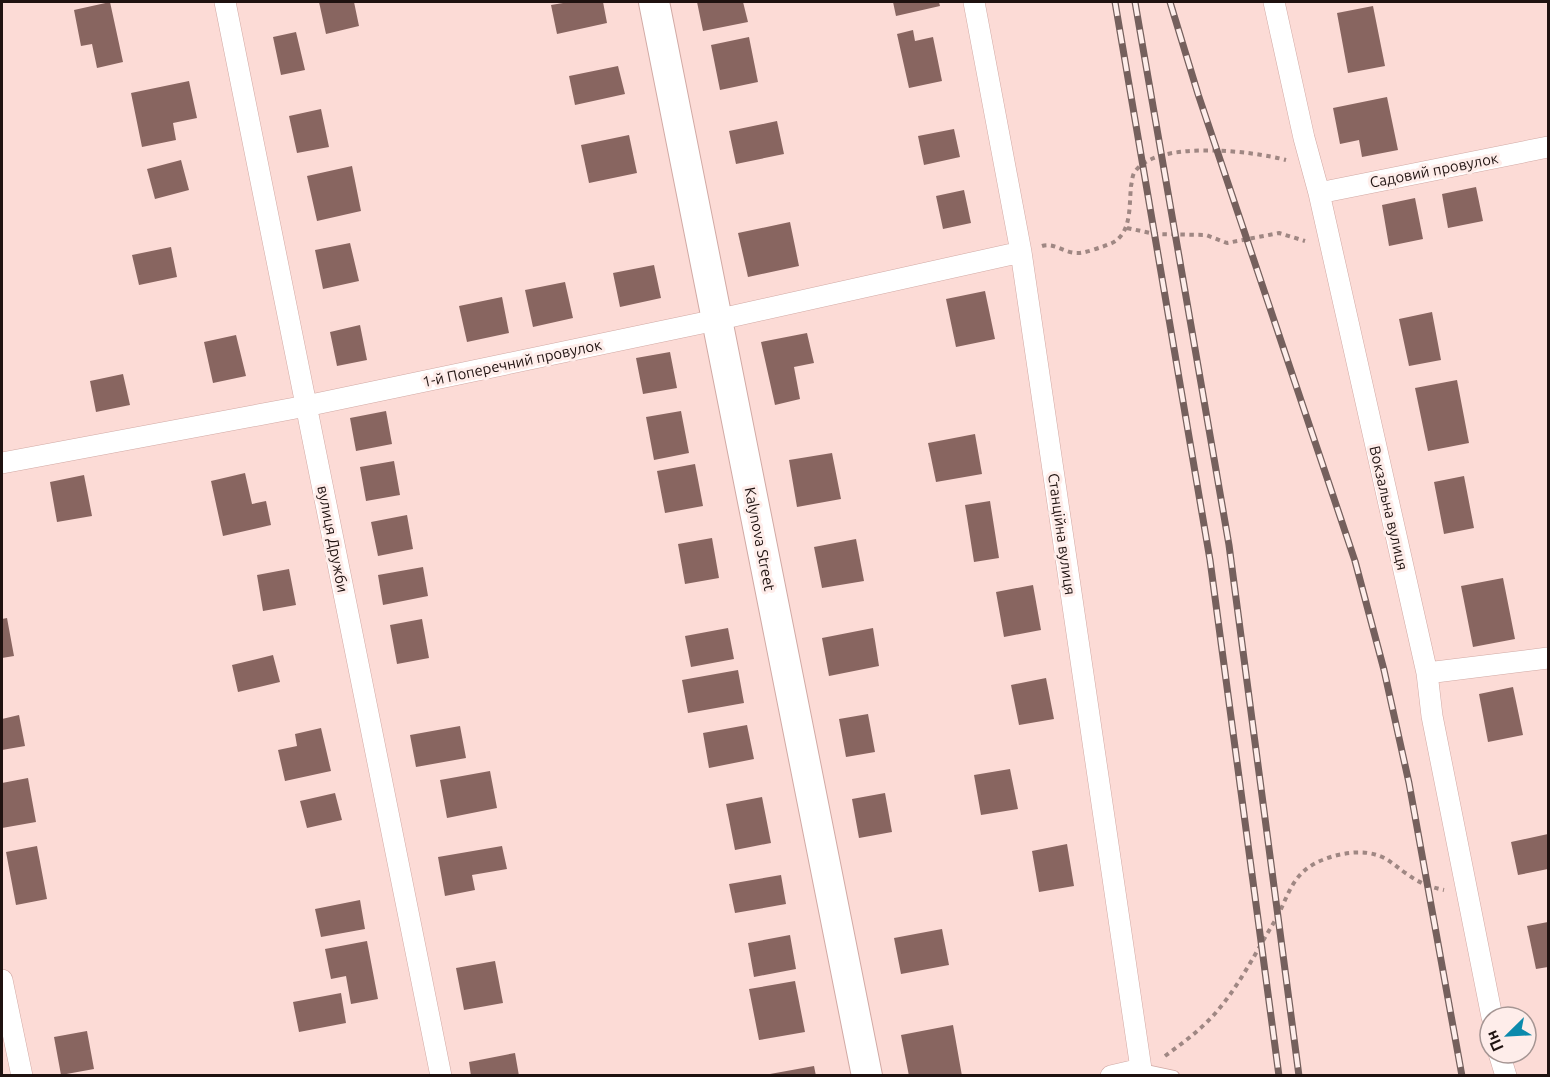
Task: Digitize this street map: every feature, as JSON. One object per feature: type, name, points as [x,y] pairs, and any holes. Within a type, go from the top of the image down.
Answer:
[{"type":"street","name":"вулиця Дружби","points":[[225,2],[441,1076]]},
{"type":"street","name":"Kalynova Street","points":[[654,2],[867,1076]]},
{"type":"street","name":"Станційна вулиця","points":[[975,2],[1021,252],[1141,1069]]},
{"type":"street","name":"Вокзальна вулиця","points":[[1274,2],[1427,673],[1432,716],[1490,1005]]},
{"type":"street","name":"Садовий провулок","points":[[1319,193],[1548,147]]},
{"type":"street","name":"1-й Поперечний провулок","points":[[2,463],[306,406],[716,320],[1021,252]]},
{"type":"street","points":[[1427,673],[1548,658]]},
{"type":"street","points":[[2,980],[22,1076]]},
{"type":"street","points":[[1111,1076],[1141,1069]]},
{"type":"lane","points":[[1141,1069],[1174,1076]]},
{"type":"path","points":[[1021,252],[1048,244],[1077,254],[1113,243],[1127,228],[1132,175],[1143,163],[1162,154],[1217,150],[1279,158],[1312,167]]},
{"type":"path","points":[[1127,228],[1155,234],[1206,236],[1227,243],[1279,233],[1332,250]]},
{"type":"path","points":[[1141,1069],[1166,1056],[1209,1021],[1247,967],[1280,911],[1290,887],[1304,871],[1323,860],[1365,852],[1385,857],[1408,875],[1428,886],[1468,896]]},
{"type":"building","points":[[110,2],[123,62],[97,68],[92,44],[81,46],[74,10]]},
{"type":"building","points":[[319,2],[354,2],[359,26],[326,34]]},
{"type":"building","points":[[569,2],[603,2],[607,23],[557,34],[551,5]]},
{"type":"building","points":[[697,2],[743,2],[748,22],[703,31]]},
{"type":"building","points":[[893,2],[939,2],[940,6],[896,16]]},
{"type":"building","points":[[1373,6],[1385,66],[1348,73],[1337,13]]},
{"type":"building","points":[[913,30],[915,41],[933,37],[942,81],[909,88],[897,34]]},
{"type":"building","points":[[296,32],[305,70],[281,75],[273,37]]},
{"type":"building","points":[[749,37],[758,82],[720,90],[711,45]]},
{"type":"building","points":[[618,66],[625,94],[575,105],[569,76]]},
{"type":"building","points":[[189,81],[197,118],[173,123],[176,140],[142,147],[131,93]]},
{"type":"building","points":[[1387,97],[1398,150],[1362,157],[1359,140],[1340,144],[1333,108]]},
{"type":"building","points":[[321,109],[329,147],[297,153],[289,116]]},
{"type":"building","points":[[777,121],[784,154],[736,164],[729,131]]},
{"type":"building","points":[[954,129],[960,157],[924,165],[918,136]]},
{"type":"building","points":[[629,135],[637,173],[589,183],[581,145]]},
{"type":"building","points":[[181,160],[189,190],[155,199],[147,169]]},
{"type":"building","points":[[352,166],[361,211],[317,221],[307,176]]},
{"type":"building","points":[[1476,187],[1483,221],[1448,228],[1442,194]]},
{"type":"building","points":[[964,190],[971,223],[943,229],[936,196]]},
{"type":"building","points":[[1415,198],[1423,239],[1389,246],[1382,205]]},
{"type":"building","points":[[790,222],[799,266],[748,277],[738,233]]},
{"type":"building","points":[[350,243],[359,281],[323,289],[315,250]]},
{"type":"building","points":[[171,247],[177,277],[139,285],[132,255]]},
{"type":"building","points":[[654,265],[661,298],[620,307],[613,273]]},
{"type":"building","points":[[565,282],[573,318],[533,327],[525,290]]},
{"type":"building","points":[[985,291],[995,339],[956,347],[946,299]]},
{"type":"building","points":[[502,297],[509,333],[467,342],[459,306]]},
{"type":"building","points":[[1432,312],[1441,360],[1409,366],[1399,319]]},
{"type":"building","points":[[360,325],[367,360],[337,366],[330,332]]},
{"type":"building","points":[[807,333],[814,363],[794,367],[800,399],[775,405],[761,342]]},
{"type":"building","points":[[236,335],[246,376],[213,383],[204,342]]},
{"type":"building","points":[[670,352],[677,388],[643,394],[636,358]]},
{"type":"building","points":[[123,374],[130,405],[96,412],[90,381]]},
{"type":"building","points":[[1457,380],[1469,443],[1428,451],[1415,388]]},
{"type":"building","points":[[386,411],[392,444],[356,451],[350,418]]},
{"type":"building","points":[[681,411],[689,453],[654,460],[646,417]]},
{"type":"building","points":[[975,434],[982,474],[936,482],[928,443]]},
{"type":"building","points":[[832,453],[841,499],[797,507],[789,460]]},
{"type":"building","points":[[394,461],[400,495],[366,501],[360,467]]},
{"type":"building","points":[[695,464],[703,506],[665,513],[657,471]]},
{"type":"building","points":[[245,473],[252,504],[266,501],[271,525],[223,536],[211,481]]},
{"type":"building","points":[[84,475],[92,516],[57,522],[50,482]]},
{"type":"building","points":[[1464,476],[1474,528],[1444,534],[1434,482]]},
{"type":"building","points":[[990,501],[999,558],[974,562],[965,505]]},
{"type":"building","points":[[407,515],[413,549],[378,556],[371,522]]},
{"type":"building","points":[[712,538],[719,578],[685,584],[678,544]]},
{"type":"building","points":[[856,539],[864,581],[822,588],[814,547]]},
{"type":"building","points":[[423,567],[428,596],[383,605],[378,575]]},
{"type":"building","points":[[289,569],[296,605],[263,611],[257,575]]},
{"type":"building","points":[[1503,578],[1515,639],[1473,647],[1461,586]]},
{"type":"building","points":[[1033,585],[1041,630],[1004,637],[996,592]]},
{"type":"building","points":[[7,618],[14,656],[2,658],[2,619]]},
{"type":"building","points":[[422,619],[429,658],[397,664],[390,625]]},
{"type":"building","points":[[728,628],[734,659],[691,667],[685,636]]},
{"type":"building","points":[[873,628],[879,666],[829,676],[822,638]]},
{"type":"building","points":[[273,655],[280,682],[238,692],[232,665]]},
{"type":"building","points":[[738,670],[744,703],[688,713],[682,680]]},
{"type":"building","points":[[1046,678],[1054,719],[1019,725],[1011,685]]},
{"type":"building","points":[[1513,687],[1523,735],[1488,742],[1479,694]]},
{"type":"building","points":[[868,714],[875,752],[846,757],[839,719]]},
{"type":"building","points":[[19,715],[25,746],[2,750],[2,719]]},
{"type":"building","points":[[747,725],[754,759],[709,768],[703,733]]},
{"type":"building","points":[[460,726],[466,758],[416,767],[410,735]]},
{"type":"building","points":[[321,728],[331,771],[285,781],[278,750],[297,746],[295,734]]},
{"type":"building","points":[[1010,769],[1018,809],[981,815],[974,775]]},
{"type":"building","points":[[490,771],[497,808],[447,818],[440,780]]},
{"type":"building","points":[[28,778],[36,822],[2,828],[2,783]]},
{"type":"building","points":[[335,793],[342,820],[307,828],[300,801]]},
{"type":"building","points":[[885,793],[892,832],[859,838],[852,799]]},
{"type":"building","points":[[762,797],[771,843],[735,850],[726,804]]},
{"type":"building","points":[[1548,834],[1548,869],[1518,875],[1511,842]]},
{"type":"building","points":[[1067,844],[1074,886],[1039,892],[1032,851]]},
{"type":"building","points":[[37,846],[47,899],[16,905],[6,852]]},
{"type":"building","points":[[502,846],[507,869],[472,875],[475,890],[445,896],[438,857]]},
{"type":"building","points":[[781,875],[786,904],[735,913],[729,884]]},
{"type":"building","points":[[360,900],[365,929],[321,937],[315,909]]},
{"type":"building","points":[[1548,922],[1548,967],[1536,969],[1527,926]]},
{"type":"building","points":[[942,929],[949,965],[901,974],[894,938]]},
{"type":"building","points":[[790,935],[796,969],[754,977],[748,943]]},
{"type":"building","points":[[367,941],[378,999],[351,1004],[346,976],[331,979],[325,949]]},
{"type":"building","points":[[495,961],[503,1003],[464,1010],[456,968]]},
{"type":"building","points":[[795,981],[805,1032],[759,1040],[749,989]]},
{"type":"building","points":[[341,993],[346,1023],[299,1032],[293,1002]]},
{"type":"building","points":[[953,1025],[962,1076],[909,1076],[901,1035]]},
{"type":"building","points":[[87,1031],[94,1069],[61,1075],[54,1037]]},
{"type":"building","points":[[515,1053],[519,1076],[471,1076],[469,1062]]},
{"type":"building","points":[[814,1066],[816,1076],[770,1076],[770,1074]]},
{"type":"railway","points":[[1115,2],[1210,560],[1279,1076]]},
{"type":"railway","points":[[1135,2],[1229,545],[1299,1076]]},
{"type":"railway","points":[[1170,2],[1198,94],[1355,561],[1384,670],[1409,783],[1462,1076]]}]
